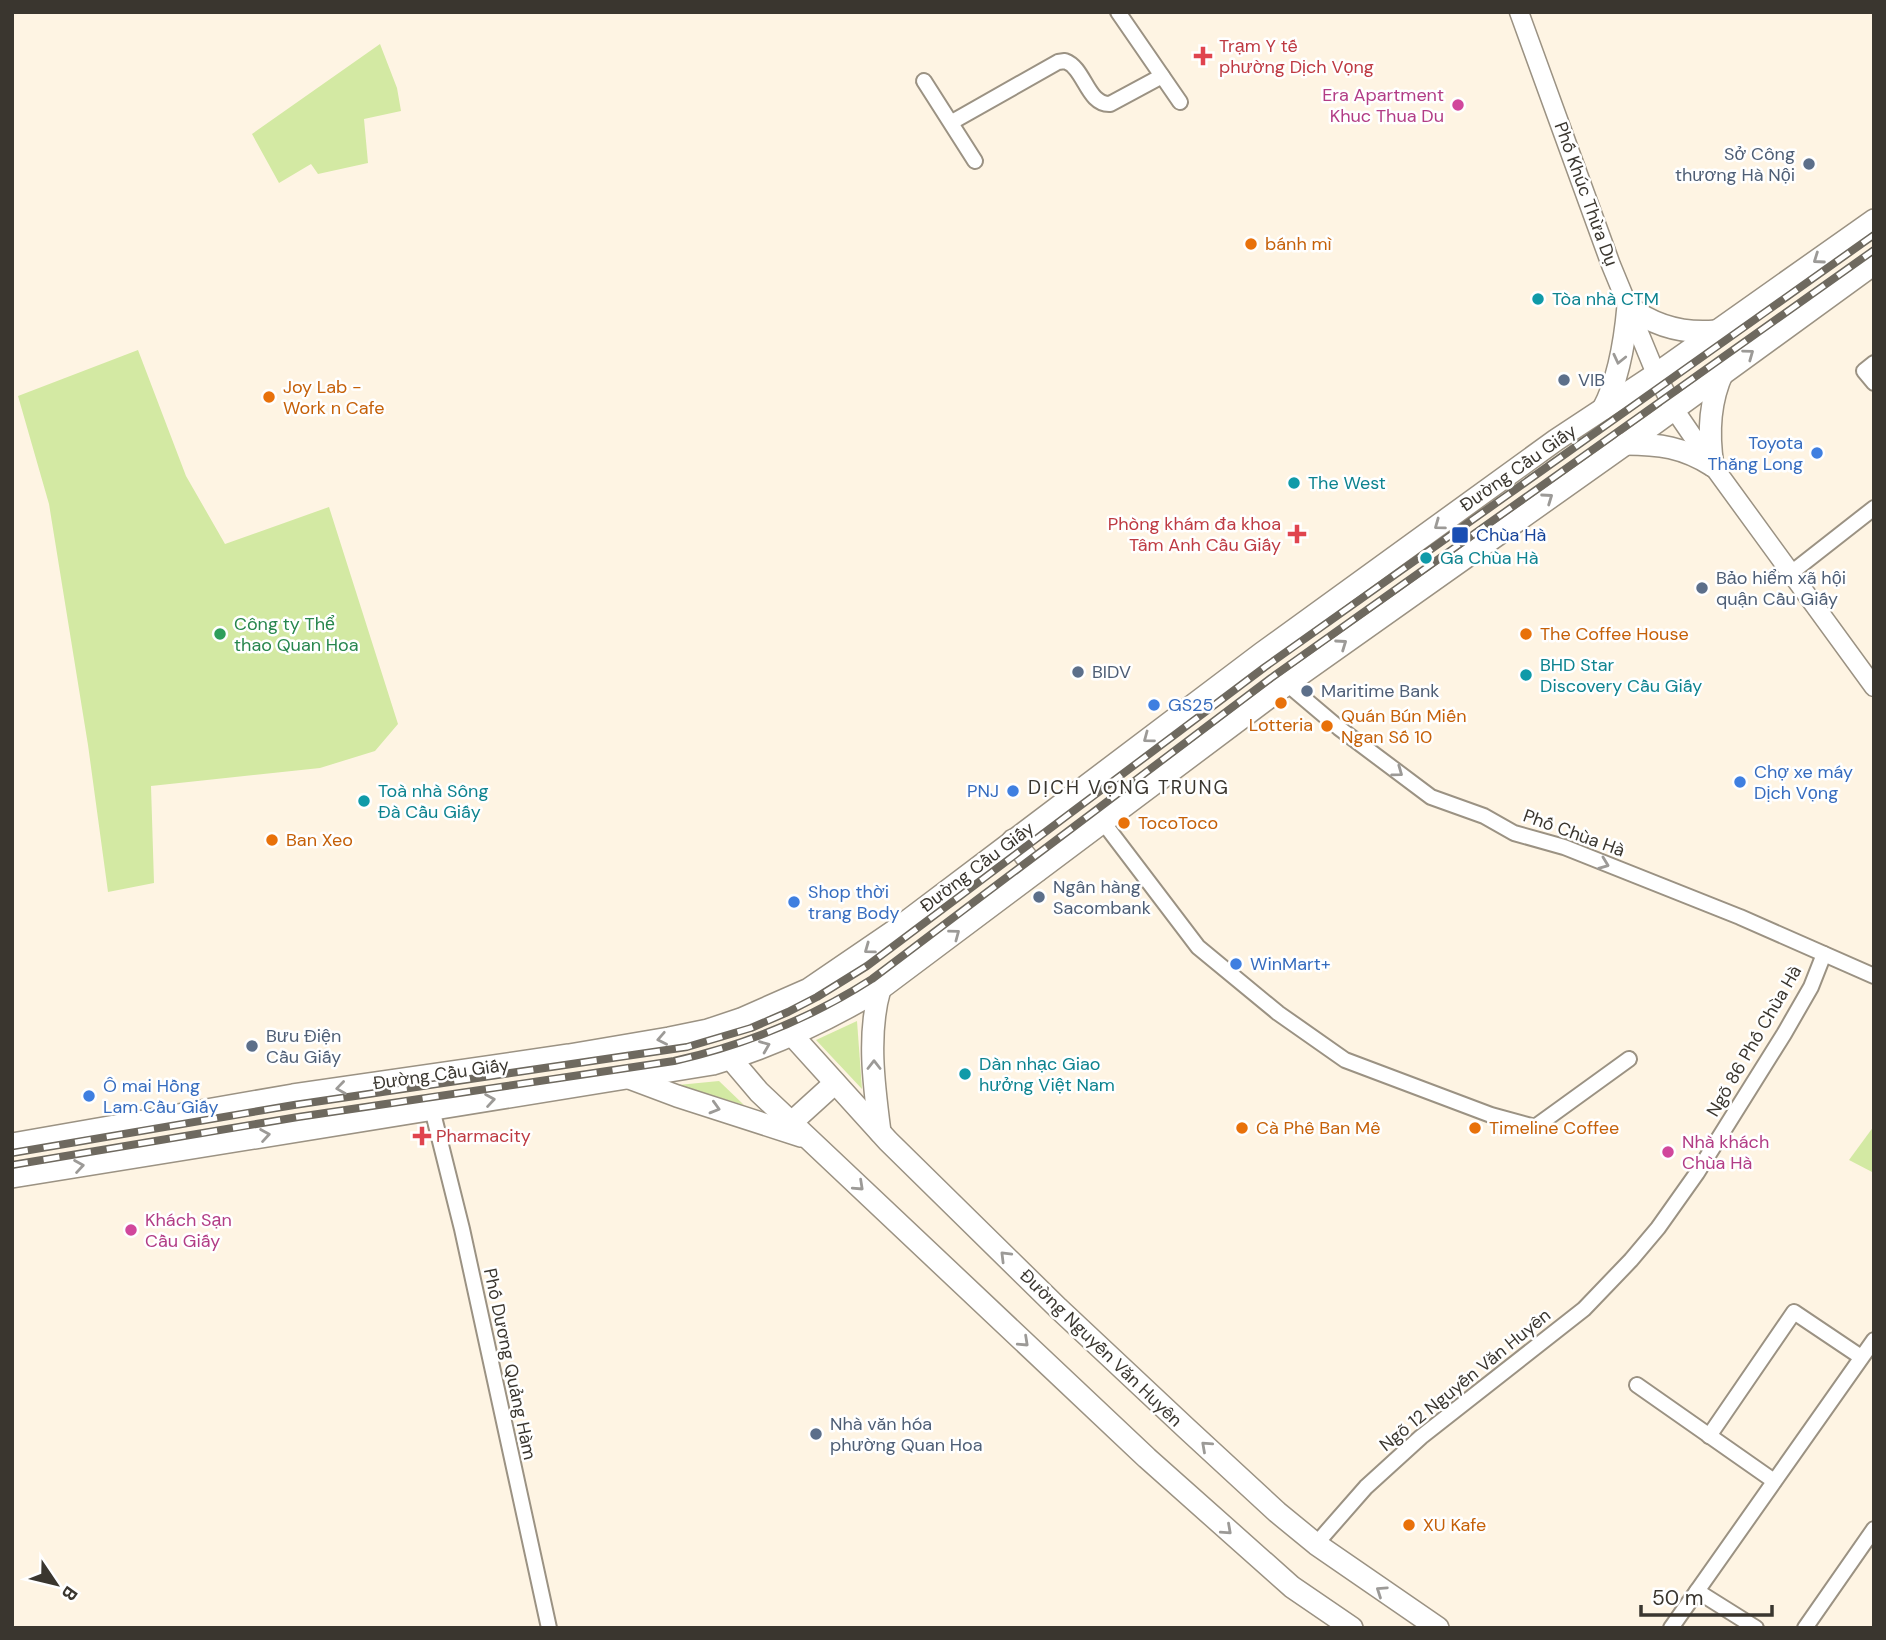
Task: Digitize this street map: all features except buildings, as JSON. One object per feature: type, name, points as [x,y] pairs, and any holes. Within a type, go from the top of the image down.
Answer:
[{"type":"main road","name":"Đường Cầu Giấy","points":[[12,1144],[293,1095],[619,1047],[708,1030],[741,1019],[808,989],[854,960],[1262,653],[1556,440],[1656,374],[1874,220]]},
{"type":"main road","name":"Đường Cầu Giấy","points":[[12,1177],[680,1071],[731,1059],[792,1035],[880,989],[1287,684],[1874,264]]},
{"type":"main road","points":[[1628,306],[1643,318],[1667,327],[1695,332],[1716,331]]},
{"type":"main road","points":[[1603,409],[1612,388],[1628,306]]},
{"type":"main road","points":[[1713,466],[1710,435],[1712,405],[1715,389],[1723,372]]},
{"type":"main road","points":[[1625,444],[1685,450],[1713,466]]},
{"type":"main road","points":[[1013,841],[1037,871]]},
{"type":"main road","points":[[880,989],[874,1023],[874,1087],[880,1132]]},
{"type":"main road","name":"Đường Nguyễn Văn Huyên","points":[[792,1035],[880,1132],[1064,1314],[1277,1512],[1316,1544],[1438,1628]]},
{"type":"main road","points":[[731,1059],[759,1092],[1147,1458],[1292,1587],[1352,1628]]},
{"type":"main road","points":[[627,1078],[810,1139]]},
{"type":"main road","points":[[792,1122],[835,1083]]},
{"type":"main road","points":[[192,1113],[198,1146]]},
{"type":"street","points":[[1118,12],[1180,102]]},
{"type":"street","name":"Phố Khúc Thừa Dụ","points":[[1519,12],[1628,306],[1656,374],[1674,409],[1874,687]]},
{"type":"street","points":[[952,122],[1058,62],[1065,61],[1074,66],[1096,100],[1103,105],[1110,104],[1162,76]]},
{"type":"street","points":[[924,81],[975,161]]},
{"type":"street","points":[[1869,367],[1874,383]]},
{"type":"street","points":[[1791,573],[1874,508]]},
{"type":"street","name":"Phố Chùa Hà","points":[[1287,684],[1432,797],[1484,816],[1514,834],[1564,848],[1740,917],[1874,976]]},
{"type":"street","points":[[1103,822],[1198,947],[1265,1004],[1345,1060],[1491,1115],[1535,1127],[1629,1059]]},
{"type":"street","name":"Ngõ 86 Phố Chùa Hà","points":[[1584,1309],[1658,1228],[1697,1173],[1784,1034],[1811,987],[1824,954]]},
{"type":"street","name":"Phố Dương Quảng Hàm","points":[[432,1109],[549,1628]]},
{"type":"street","name":"Ngõ 12 Nguyễn Văn Huyên","points":[[1316,1544],[1366,1488],[1421,1437],[1584,1309]]},
{"type":"street","points":[[1709,1436],[1794,1312],[1861,1357]]},
{"type":"street","points":[[1671,1628],[1874,1340]]},
{"type":"street","points":[[1637,1385],[1774,1482]]},
{"type":"street","points":[[1805,1628],[1874,1529]]},
{"type":"street","points":[[1697,1591],[1756,1628]]},
{"type":"green space","points":[[380,44],[397,88],[401,111],[364,119],[368,163],[318,174],[311,164],[279,183],[252,134]]},
{"type":"green space","name":"Công ty Thể thao Quan Hoa","points":[[138,350],[186,476],[225,544],[329,507],[398,724],[375,751],[320,768],[151,786],[154,883],[108,892],[88,745],[49,504],[18,396]]},
{"type":"green space","points":[[857,1021],[862,1089],[816,1040]]},
{"type":"green space","points":[[719,1081],[744,1105],[678,1085]]},
{"type":"green space","points":[[1874,1126],[1874,1173],[1849,1160]]},
{"type":"railway","points":[[12,1153],[294,1105],[687,1047],[751,1028],[788,1012],[867,966],[1265,667],[1874,235]]},
{"type":"railway","points":[[12,1165],[298,1117],[674,1061],[726,1047],[801,1018],[872,979],[1271,678],[1874,250]]},
{"type":"place","name":"Trạm Y tế phường Dịch Vọng","points":[[1203,56]]},
{"type":"place","name":"Era Apartment Khuc Thua Du","points":[[1458,105]]},
{"type":"place","name":"Sở Công thương Hà Nội","points":[[1809,164]]},
{"type":"place","name":"bánh mì","points":[[1251,244]]},
{"type":"place","name":"Tòa nhà CTM","points":[[1538,299]]},
{"type":"place","name":"VIB","points":[[1564,380]]},
{"type":"place","name":"Joy Lab - Work n Cafe","points":[[269,397]]},
{"type":"place","name":"Toyota Thăng Long","points":[[1817,453]]},
{"type":"place","name":"The West","points":[[1294,483]]},
{"type":"place","name":"Phòng khám đa khoa Tâm Anh Cầu Giấy","points":[[1297,534]]},
{"type":"place","name":"Chùa Hà","points":[[1460,535]]},
{"type":"place","name":"Ga Chùa Hà","points":[[1426,558]]},
{"type":"place","name":"Bảo hiểm xã hội quận Cầu Giấy","points":[[1702,588]]},
{"type":"place","name":"Công ty Thể thao Quan Hoa","points":[[220,634]]},
{"type":"place","name":"The Coffee House","points":[[1526,634]]},
{"type":"place","name":"BIDV","points":[[1078,672]]},
{"type":"place","name":"BHD Star Discovery Cầu Giấy","points":[[1526,675]]},
{"type":"place","name":"Maritime Bank","points":[[1307,691]]},
{"type":"place","name":"Lotteria","points":[[1281,703]]},
{"type":"place","name":"GS25","points":[[1154,705]]},
{"type":"place","name":"Quán Bún Miến Ngan Số 10","points":[[1327,726]]},
{"type":"place","name":"Chợ xe máy Dịch Vọng","points":[[1740,782]]},
{"type":"place","name":"PNJ","points":[[1013,791]]},
{"type":"place","name":"Toà nhà Sông Đà Cầu Giấy","points":[[364,801]]},
{"type":"place","name":"TocoToco","points":[[1124,823]]},
{"type":"place","name":"Ban Xeo","points":[[272,840]]},
{"type":"place","name":"Ngân hàng Sacombank","points":[[1039,897]]},
{"type":"place","name":"Shop thời trang Body","points":[[794,902]]},
{"type":"place","name":"WinMart+","points":[[1236,964]]},
{"type":"place","name":"Bưu Điện Cầu Giấy","points":[[252,1046]]},
{"type":"place","name":"Dàn nhạc Giao hưởng Việt Nam","points":[[965,1074]]},
{"type":"place","name":"Ô mai Hồng Lam Cầu Giấy","points":[[89,1096]]},
{"type":"place","name":"Cà Phê Ban Mê","points":[[1242,1128]]},
{"type":"place","name":"Timeline Coffee","points":[[1475,1128]]},
{"type":"place","name":"Pharmacity","points":[[422,1136]]},
{"type":"place","name":"Nhà khách Chùa Hà","points":[[1668,1152]]},
{"type":"place","name":"Khách Sạn Cầu Giấy","points":[[131,1230]]},
{"type":"place","name":"Nhà văn hóa phường Quan Hoa","points":[[816,1434]]},
{"type":"place","name":"XU Kafe","points":[[1409,1525]]},
{"type":"district","name":"DỊCH VỌNG TRUNG","points":[[1129,787]]}]
